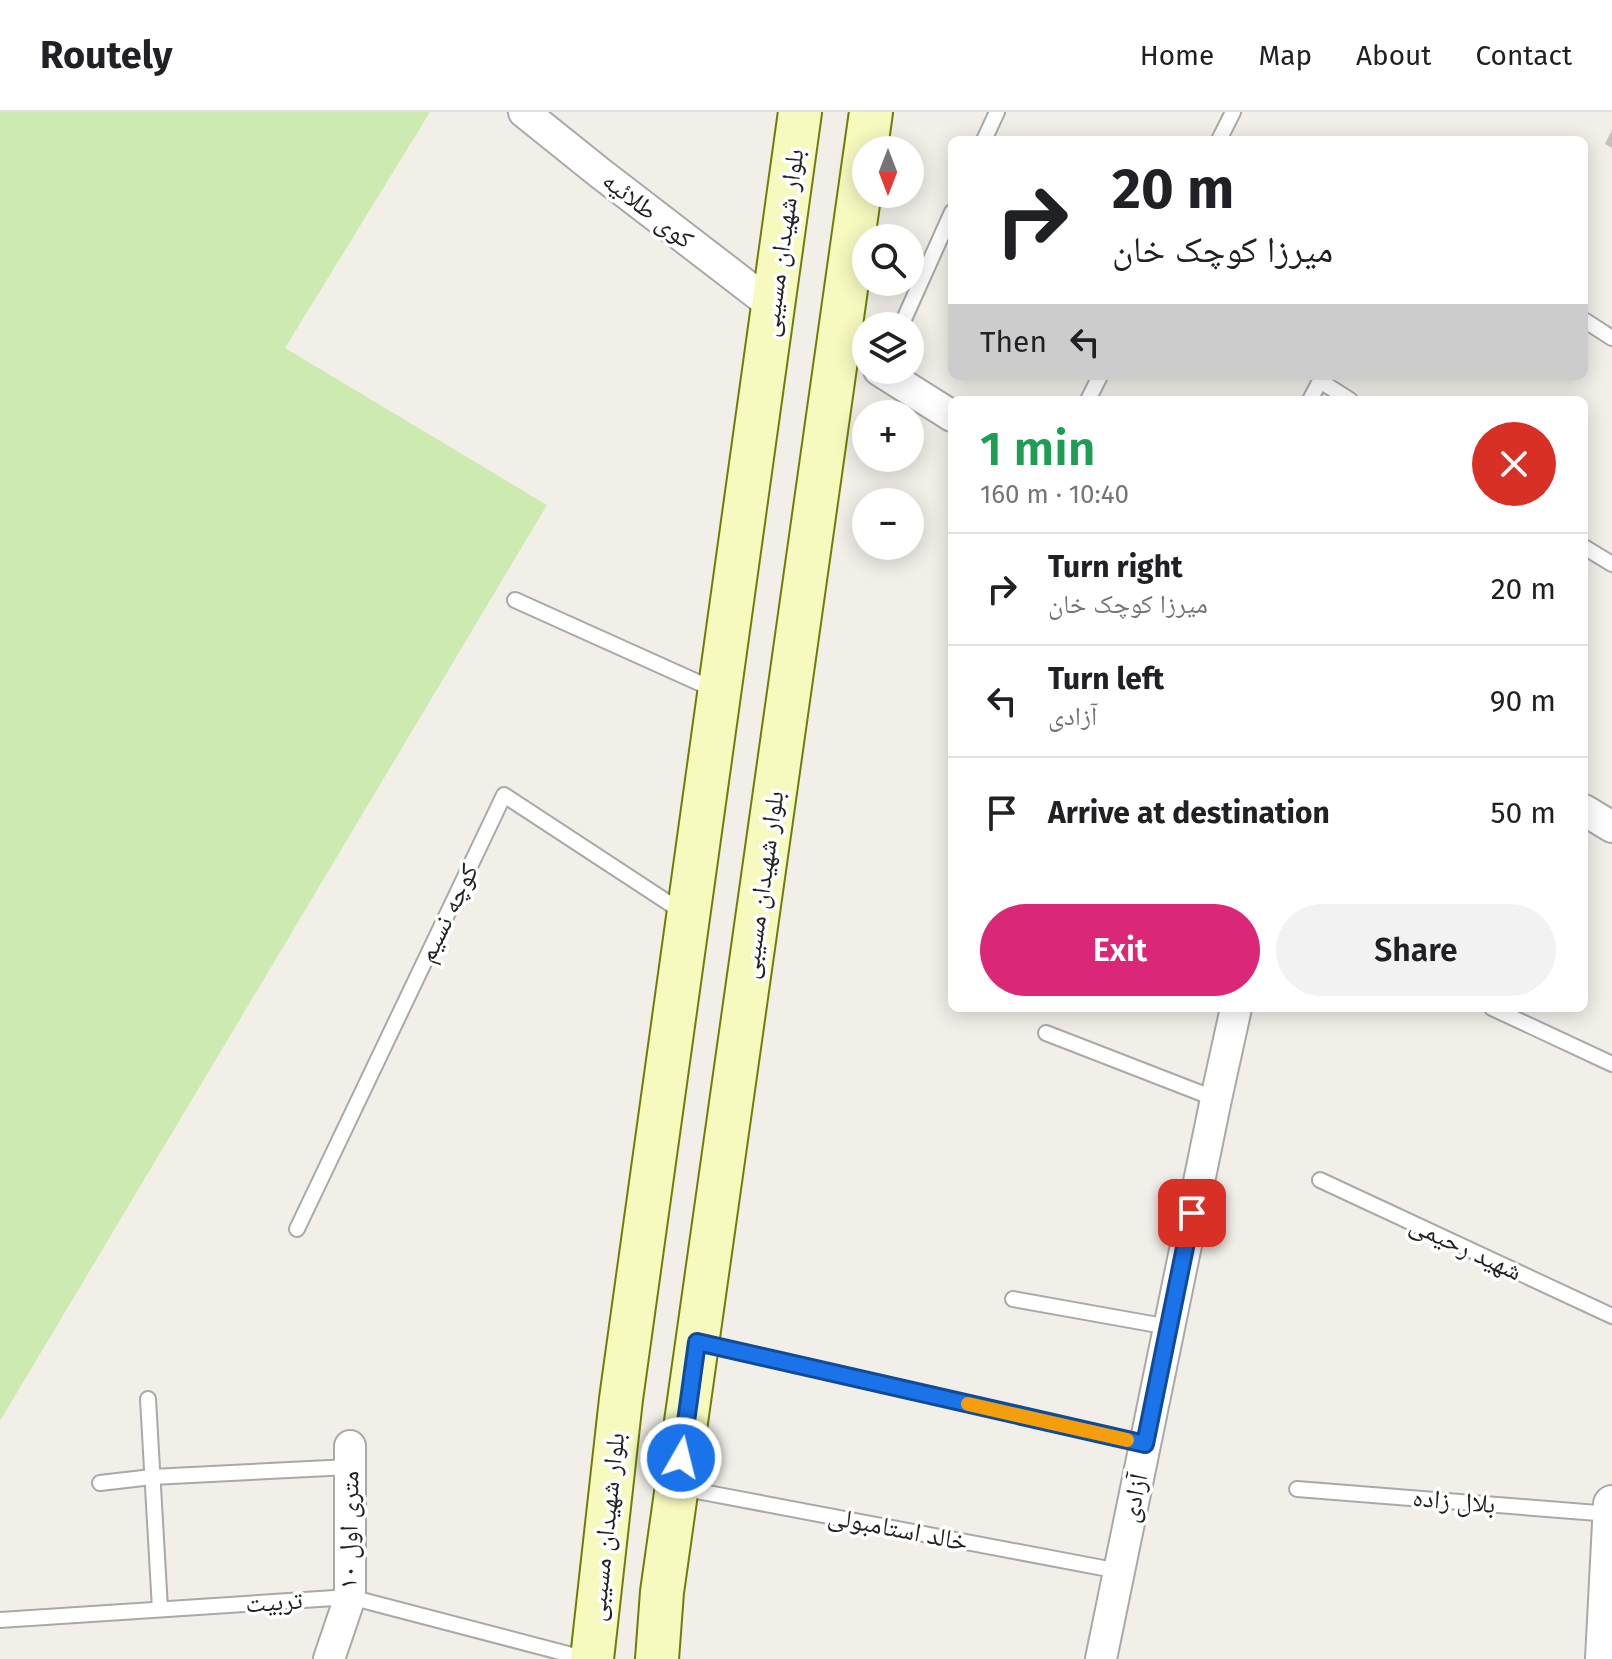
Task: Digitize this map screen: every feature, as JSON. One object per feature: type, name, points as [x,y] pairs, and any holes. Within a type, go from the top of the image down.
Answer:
[{"type":"main road","name":"بلوار شهیدان مسیبی","points":[[590,1659],[623,1383],[800,112]]},
{"type":"main road","name":"بلوار شهیدان مسیبی","points":[[855,312],[871,112]]},
{"type":"main road","name":"بلوار شهیدان مسیبی","points":[[657,1659],[662,1592],[697,1342],[852,354]]},
{"type":"street","name":"کوی طلائیه","points":[[524,112],[773,306]]},
{"type":"street","points":[[902,384],[948,413]]},
{"type":"street","points":[[1588,812],[1612,827]]},
{"type":"street","name":"آزادی","points":[[1101,1659],[1235,1012]]},
{"type":"street","name":"۱۰ متری اول","points":[[329,1659],[350,1597],[349,1457]]},
{"type":"street","points":[[1604,1659],[1611,1509]]},
{"type":"lane","points":[[986,136],[997,112]]},
{"type":"lane","points":[[1221,136],[1233,112]]},
{"type":"lane","points":[[907,312],[948,221]]},
{"type":"lane","points":[[1588,323],[1612,338]]},
{"type":"lane","points":[[1312,396],[1320,381],[1344,396]]},
{"type":"lane","points":[[1588,549],[1612,564]]},
{"type":"lane","points":[[515,600],[719,692]]},
{"type":"lane","name":"کوچه نسیم","points":[[297,1229],[504,795],[688,915]]},
{"type":"lane","points":[[1501,1012],[1612,1064]]},
{"type":"lane","points":[[1046,1033],[1216,1099]]},
{"type":"lane","name":"شهید رحیمی","points":[[1320,1180],[1612,1316]]},
{"type":"lane","points":[[1013,1299],[1169,1327]]},
{"type":"lane","points":[[697,1342],[1145,1444]]},
{"type":"lane","points":[[148,1399],[160,1609]]},
{"type":"lane","points":[[100,1483],[349,1457]]},
{"type":"lane","name":"خالد استامبولی","points":[[677,1487],[1119,1571]]},
{"type":"lane","name":"بلال زاده","points":[[1297,1489],[1611,1509]]},
{"type":"lane","name":"تربیت","points":[[0,1620],[350,1597],[590,1659]]},
{"type":"green space","points":[[0,112],[430,112],[285,348],[547,505],[0,1421]]},
{"type":"building","points":[[1612,130],[1612,148],[1605,144]]},
{"type":"slow traffic","points":[[968,1404],[1127,1440]]},
{"type":"route","points":[[681,1458],[697,1342],[1145,1444],[1192,1213]]}]
